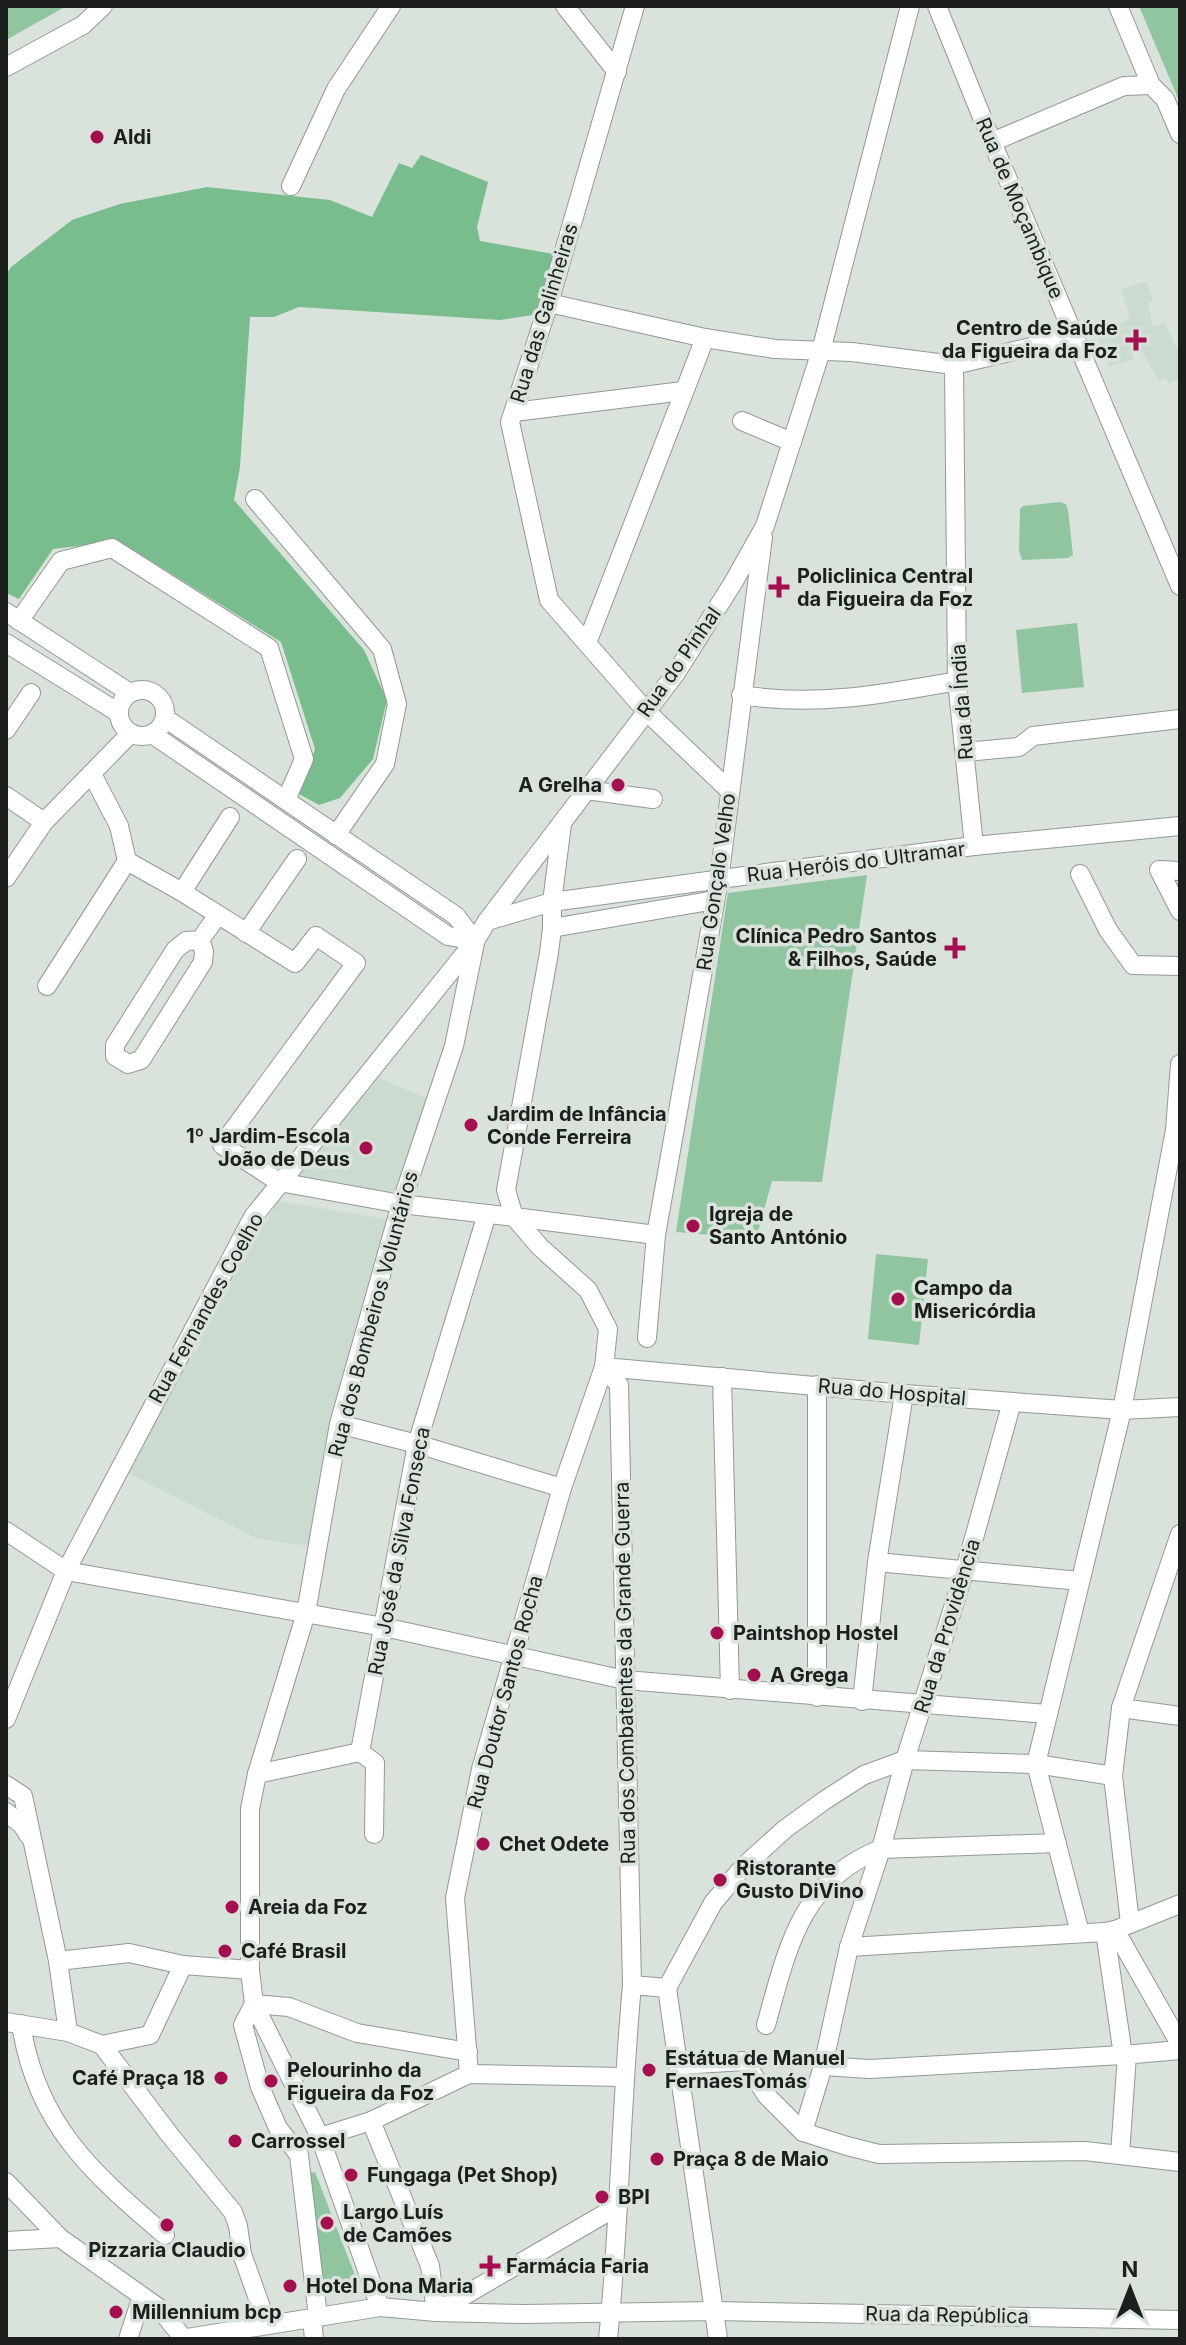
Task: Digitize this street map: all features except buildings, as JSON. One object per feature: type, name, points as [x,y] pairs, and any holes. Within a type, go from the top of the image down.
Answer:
[{"type":"street","points":[[6,67],[83,25],[103,6]]},
{"type":"street","points":[[291,186],[336,89],[391,6]]},
{"type":"street","points":[[565,6],[617,72]]},
{"type":"street","name":"Rua das Galinheiras","points":[[635,6],[549,303],[510,422],[549,600],[646,711],[730,791]]},
{"type":"street","name":"Rua do Pinhal","points":[[475,941],[690,651],[765,526],[821,351],[910,6]]},
{"type":"street","name":"Rua de Moçambique","points":[[937,6],[1180,586]]},
{"type":"street","points":[[1118,6],[1151,85],[1165,99],[1180,134]]},
{"type":"street","points":[[992,142],[1124,86],[1151,85]]},
{"type":"street","points":[[549,303],[705,338],[775,349],[852,352],[954,365],[1074,337]]},
{"type":"street","points":[[587,643],[705,338]]},
{"type":"street","name":"Rua da Índia","points":[[954,365],[957,681],[974,846]]},
{"type":"street","points":[[514,412],[683,391]]},
{"type":"street","points":[[742,421],[792,442]]},
{"type":"street","points":[[255,499],[382,649],[397,704],[385,764],[336,835]]},
{"type":"street","name":"Rua Gonçalo Velho","points":[[647,1338],[656,1235],[719,880],[765,526]]},
{"type":"street","points":[[130,693],[12,617],[61,561],[112,548],[269,648],[304,759],[286,800]]},
{"type":"street","points":[[6,643],[119,713]]},
{"type":"street","points":[[741,695],[780,701],[865,697],[957,681]]},
{"type":"street","points":[[138,690],[154,693],[163,703],[165,718],[152,734],[131,733],[120,721],[120,705],[130,693],[138,690]]},
{"type":"street","points":[[6,730],[31,693]]},
{"type":"street","points":[[165,718],[456,916],[475,941]]},
{"type":"street","points":[[965,752],[1019,747],[1033,736],[1180,719]]},
{"type":"street","points":[[6,878],[44,822],[131,733]]},
{"type":"street","points":[[152,734],[448,936],[475,941]]},
{"type":"street","points":[[47,986],[127,861],[119,826],[92,774]]},
{"type":"street","points":[[586,790],[653,799]]},
{"type":"street","points":[[6,796],[44,822]]},
{"type":"street","points":[[182,892],[230,817]]},
{"type":"street","points":[[563,822],[552,902],[552,928],[506,1190],[514,1217],[540,1247],[588,1290],[608,1329],[604,1367]]},
{"type":"street","name":"Rua Heróis do Ultramar","points":[[487,921],[552,902],[974,846],[1180,826]]},
{"type":"street","points":[[246,933],[297,859]]},
{"type":"street","points":[[127,861],[295,963],[316,936],[356,963],[222,1145],[279,1182],[401,1204],[656,1235]]},
{"type":"street","points":[[1180,871],[1159,870],[1180,911]]},
{"type":"street","points":[[1080,874],[1108,930],[1133,965],[1180,966]]},
{"type":"street","points":[[645,891],[649,911]]},
{"type":"street","points":[[595,898],[599,920]]},
{"type":"street","points":[[552,928],[715,900]]},
{"type":"street","points":[[200,940],[218,915]]},
{"type":"street","points":[[200,940],[204,951],[203,962],[141,1060],[128,1064],[115,1056],[115,1045],[175,950],[186,941],[200,940]]},
{"type":"street","name":"Rua Fernandes Coelho","points":[[6,1719],[66,1571],[253,1217],[430,993],[475,941]]},
{"type":"street","name":"Rua dos Bombeiros Voluntários","points":[[254,2004],[250,1970],[250,1809],[257,1774],[306,1613],[339,1424],[401,1204],[454,1046],[475,941]]},
{"type":"street","points":[[430,993],[452,999],[461,1013]]},
{"type":"street","points":[[1080,1933],[1036,1764],[1122,1410],[1178,1130],[1180,1064]]},
{"type":"street","name":"Rua José da Silva Fonseca","points":[[360,1752],[417,1444],[487,1214]]},
{"type":"street","name":"Rua do Hospital","points":[[604,1367],[1122,1410],[1180,1407]]},
{"type":"street","name":"Rua Doutor Santos Rocha","points":[[469,2074],[455,1898],[481,1769],[562,1488],[604,1367]]},
{"type":"street","name":"Rua dos Combatentes da Grande Guerra","points":[[604,1367],[619,1385],[632,1985]]},
{"type":"street","points":[[722,1377],[730,1690]]},
{"type":"street","points":[[817,1385],[817,1697]]},
{"type":"street","points":[[862,1701],[877,1562],[904,1394]]},
{"type":"street","name":"Rua da Providência","points":[[803,2132],[823,2066],[849,1947],[965,1570],[1012,1402]]},
{"type":"street","points":[[339,1424],[562,1488]]},
{"type":"street","points":[[6,1531],[66,1571],[384,1627],[625,1680],[1048,1714]]},
{"type":"street","points":[[1120,2154],[1125,2055],[1117,1928],[1113,1776],[1121,1708],[1180,1534]]},
{"type":"street","points":[[877,1562],[1080,1581]]},
{"type":"street","points":[[1121,1708],[1180,1716]]},
{"type":"street","points":[[257,1774],[360,1752],[375,1763],[374,1834]]},
{"type":"street","points":[[718,2339],[667,1988],[713,1903],[743,1867],[785,1829],[864,1775],[905,1760],[1036,1764],[1113,1776]]},
{"type":"street","points":[[6,1785],[23,1796],[58,1961],[68,2032]]},
{"type":"street","points":[[6,1812],[22,1825],[32,1842]]},
{"type":"street","points":[[766,2025],[787,1947],[809,1902],[856,1858],[881,1849],[1057,1843]]},
{"type":"street","points":[[849,1947],[1080,1933],[1117,1928],[1180,1904]]},
{"type":"street","points":[[823,2066],[869,2069],[1125,2055],[1180,2047],[1117,1928]]},
{"type":"street","points":[[58,1961],[129,1953],[183,1965],[250,1970]]},
{"type":"street","points":[[102,2045],[150,2035],[183,1965]]},
{"type":"street","points":[[608,2339],[623,2077],[632,1985],[667,1988]]},
{"type":"street","points":[[254,2004],[289,2007],[357,2033],[468,2052]]},
{"type":"street","points":[[254,2004],[320,2137],[380,2307]]},
{"type":"street","points":[[254,2004],[243,2025],[260,2087],[278,2128],[299,2155],[315,2317],[314,2339]]},
{"type":"street","points":[[165,2235],[102,2180],[51,2117],[14,2023],[68,2032],[102,2045],[233,2212],[242,2254],[267,2324]]},
{"type":"street","points":[[680,2065],[744,2061],[767,2096],[803,2132],[879,2154],[1085,2151],[1180,2162]]},
{"type":"street","points":[[320,2137],[371,2121],[469,2074],[623,2077]]},
{"type":"street","points":[[371,2121],[430,2266],[436,2312]]},
{"type":"street","points":[[6,2182],[60,2238],[159,2308],[182,2339],[380,2307],[436,2312],[611,2314],[715,2311]]},
{"type":"street","points":[[436,2312],[618,2206]]},
{"type":"street","points":[[6,2241],[60,2238]]},
{"type":"street","points":[[128,2339],[142,2296]]},
{"type":"street","name":"Rua da República","points":[[715,2311],[1180,2320]]},
{"type":"shaded area","name":"Centro de Saúde da Figueira da Foz","points":[[1147,281],[1153,301],[1148,303],[1153,327],[1165,324],[1180,354],[1180,377],[1169,384],[1166,378],[1159,381],[1139,347],[1131,350],[1134,359],[1110,367],[1095,332],[1130,319],[1121,289]]},
{"type":"shaded area","name":"1º Jardim-Escola João de Deus","points":[[377,1077],[430,1100],[400,1193],[293,1177]]},
{"type":"shaded area","points":[[278,1201],[392,1220],[333,1412],[311,1546],[258,1539],[126,1472],[189,1352],[196,1352],[201,1343],[198,1337]]},
{"type":"green space","points":[[6,6],[57,6],[63,8],[6,40]]},
{"type":"green space","points":[[1139,6],[1180,6],[1180,103]]},
{"type":"green space","points":[[421,155],[488,182],[477,227],[480,241],[554,254],[540,314],[500,320],[299,307],[274,317],[250,317],[240,467],[234,500],[364,650],[387,700],[373,759],[340,798],[319,805],[299,794],[315,749],[281,642],[119,541],[53,549],[19,599],[6,593],[6,275],[11,267],[72,220],[120,204],[207,187],[330,200],[372,217],[399,163],[412,168]]},
{"type":"green space","points":[[1066,504],[1068,510],[1073,555],[1068,558],[1022,560],[1019,551],[1020,509],[1023,506]]},
{"type":"green space","points":[[1077,623],[1084,687],[1022,693],[1016,630]]},
{"type":"green space","points":[[867,875],[822,1182],[772,1181],[756,1239],[676,1232],[728,893]]},
{"type":"green space","name":"Campo da Misericórdia","points":[[876,1254],[928,1259],[919,1345],[868,1339]]},
{"type":"green space","points":[[315,2172],[360,2288],[323,2295],[309,2173]]},
{"type":"place","name":"Aldi","points":[[97,137]]},
{"type":"place","name":"Centro de Saúde da Figueira da Foz","points":[[1136,340]]},
{"type":"place","name":"Policlinica Central da Figueira da Foz","points":[[779,587]]},
{"type":"place","name":"A Grelha","points":[[618,785]]},
{"type":"place","name":"Clínica Pedro Santos & Filhos, Saúde","points":[[955,948]]},
{"type":"place","name":"Jardim de Infância Conde Ferreira","points":[[471,1125]]},
{"type":"place","name":"1º Jardim-Escola João de Deus","points":[[366,1148]]},
{"type":"place","name":"Igreja de Santo António","points":[[693,1226]]},
{"type":"place","name":"Campo da Misericórdia","points":[[898,1299]]},
{"type":"place","name":"Paintshop Hostel","points":[[717,1633]]},
{"type":"place","name":"A Grega","points":[[754,1675]]},
{"type":"place","name":"Chet Odete","points":[[483,1844]]},
{"type":"place","name":"Ristorante Gusto DiVino","points":[[720,1880]]},
{"type":"place","name":"Areia da Foz","points":[[232,1907]]},
{"type":"place","name":"Café Brasil","points":[[225,1951]]},
{"type":"place","name":"Estátua de Manuel FernaesTomás","points":[[649,2070]]},
{"type":"place","name":"Café Praça 18","points":[[221,2078]]},
{"type":"place","name":"Pelourinho da Figueira da Foz","points":[[271,2081]]},
{"type":"place","name":"Carrossel","points":[[235,2141]]},
{"type":"place","name":"Praça 8 de Maio","points":[[657,2159]]},
{"type":"place","name":"Fungaga (Pet Shop)","points":[[351,2175]]},
{"type":"place","name":"BPI","points":[[602,2197]]},
{"type":"place","name":"Largo Luís de Camões","points":[[327,2223]]},
{"type":"place","name":"Pizzaria Claudio","points":[[167,2225]]},
{"type":"place","name":"Farmácia Faria","points":[[490,2266]]},
{"type":"place","name":"Hotel Dona Maria","points":[[290,2286]]},
{"type":"place","name":"Millennium bcp","points":[[116,2312]]}]
